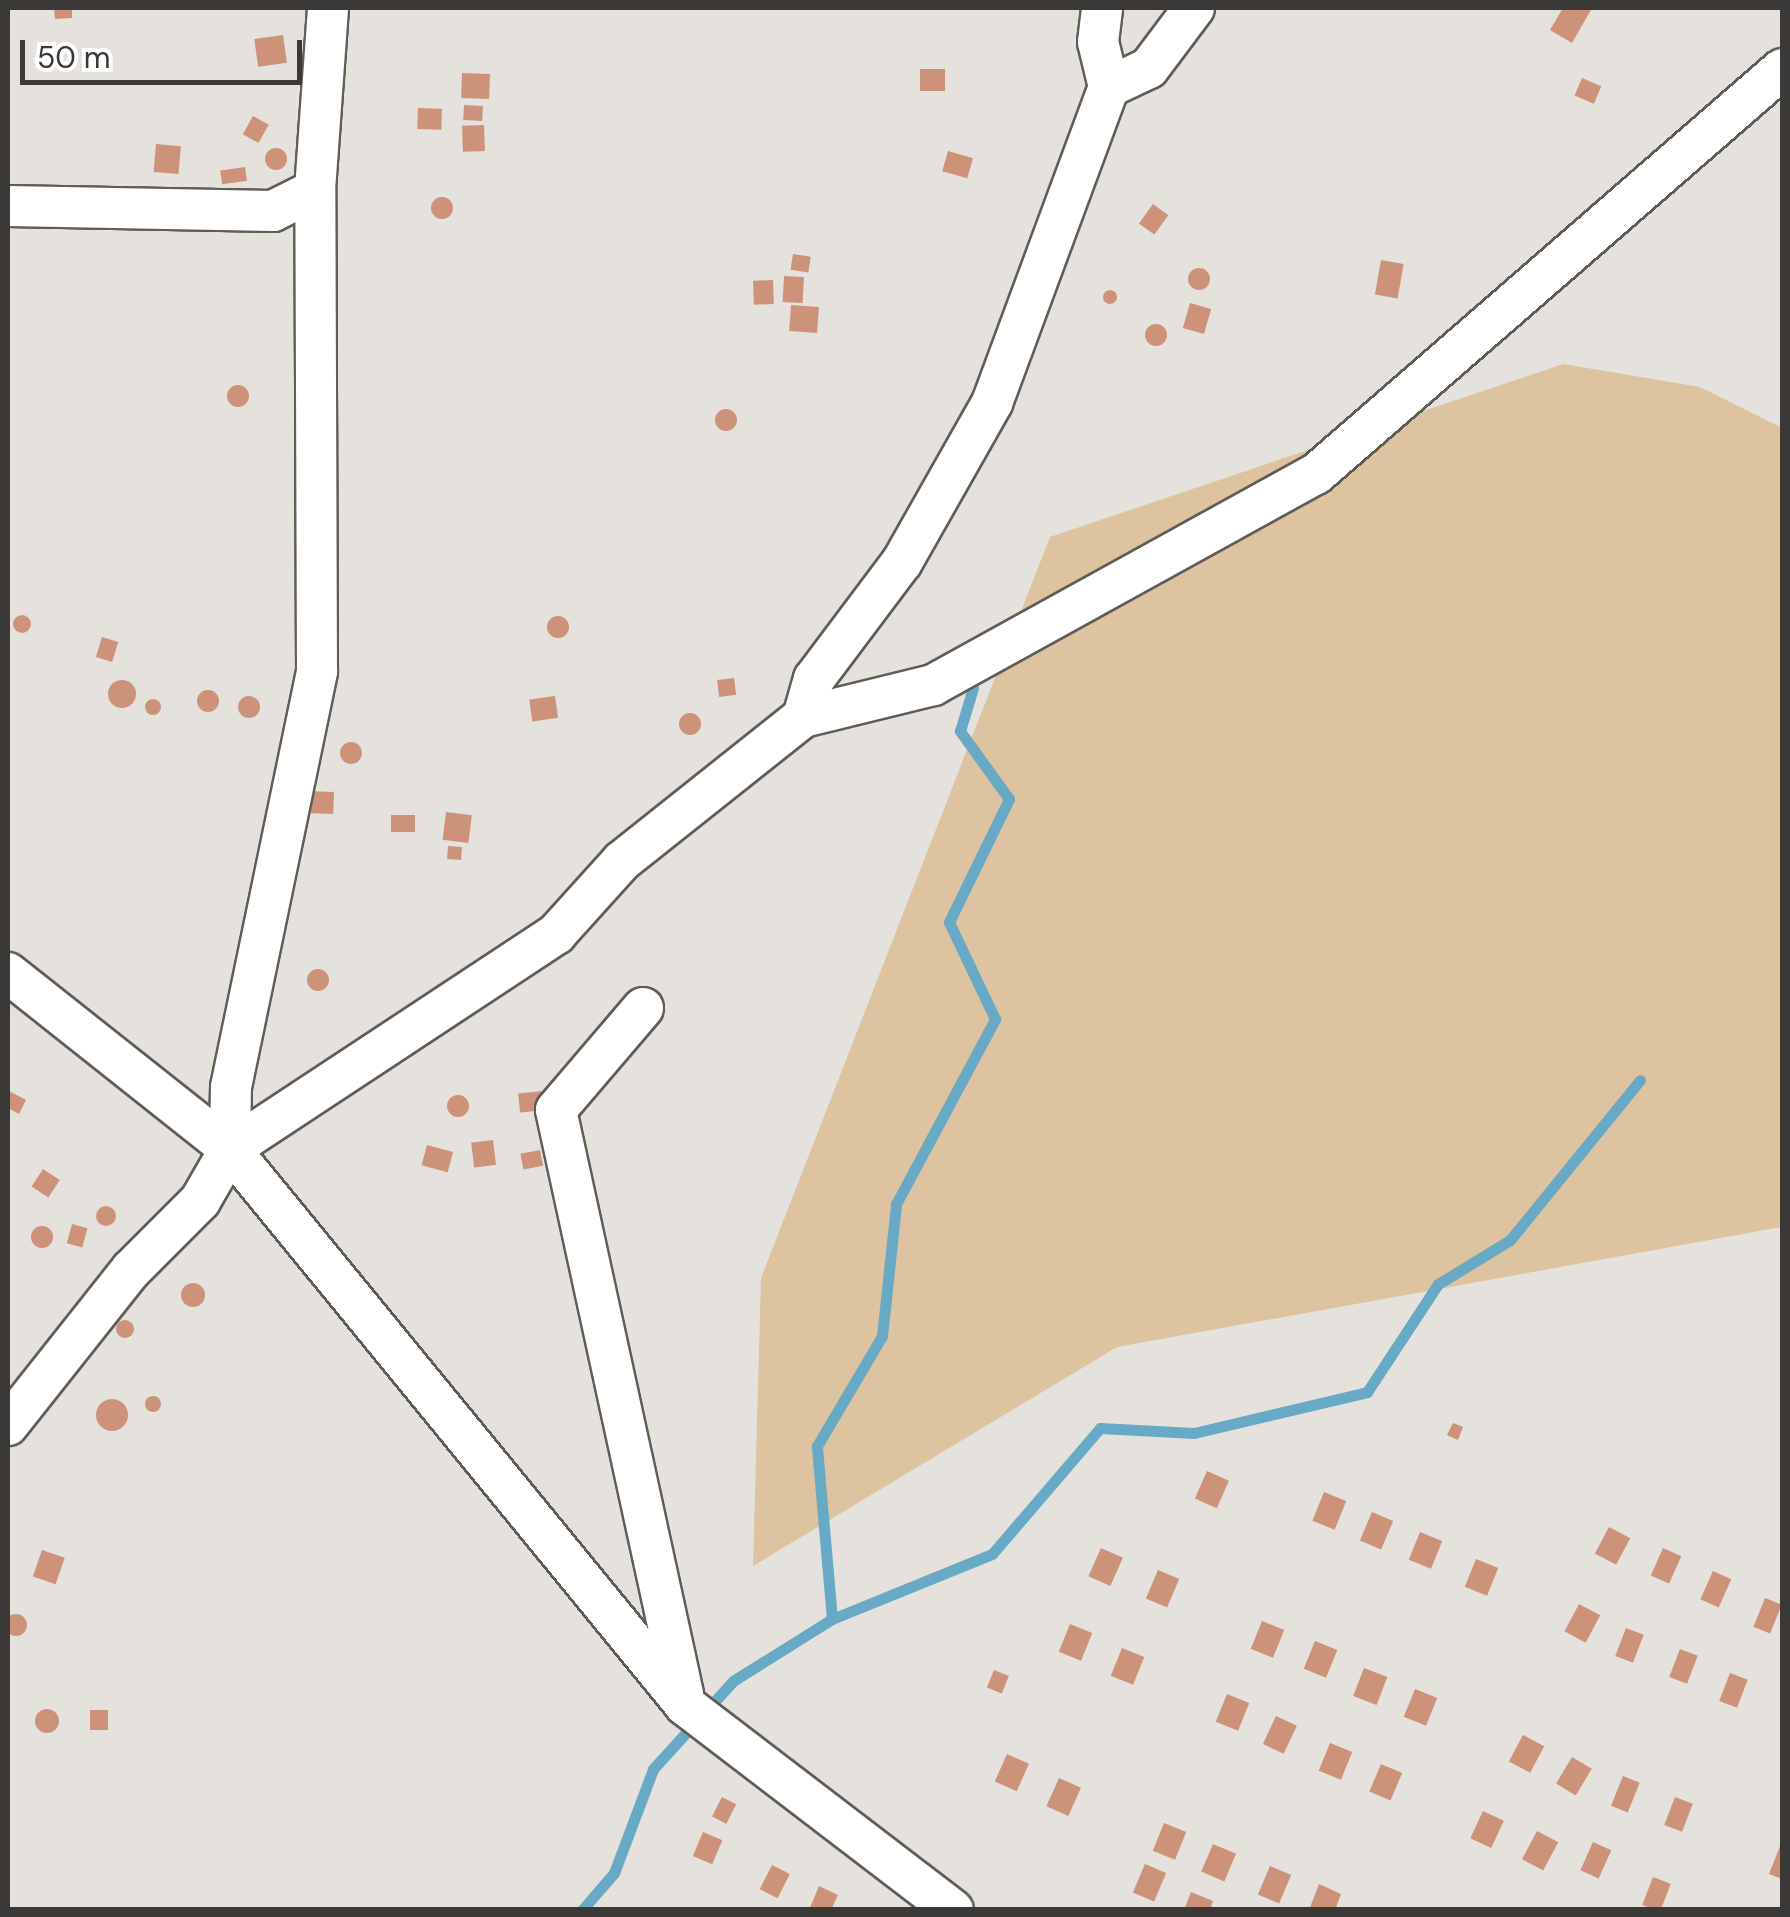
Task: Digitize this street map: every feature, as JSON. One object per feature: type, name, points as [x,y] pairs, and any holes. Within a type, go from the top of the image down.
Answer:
[{"type":"street","points":[[230,1149],[231,1087],[317,671],[315,190],[328,8]]},
{"type":"street","points":[[803,717],[814,680],[902,562],[992,403],[1109,87],[1098,42],[1102,8]]},
{"type":"street","points":[[1109,87],[1149,68],[1194,8]]},
{"type":"street","points":[[8,1425],[131,1270],[200,1201],[230,1149],[556,934],[622,861],[803,717],[933,685],[1316,474],[1782,70]]},
{"type":"street","points":[[8,206],[274,211],[315,190]]},
{"type":"street","points":[[8,973],[230,1149],[685,1705],[953,1910]]},
{"type":"street","points":[[643,1008],[556,1110],[685,1705]]},
{"type":"shaded area","points":[[1563,364],[1700,387],[1782,428],[1782,1227],[1117,1347],[753,1566],[761,1278],[1050,537]]},
{"type":"building","points":[[54,8],[72,8],[72,18],[55,19]]},
{"type":"building","points":[[1563,8],[1592,8],[1572,43],[1550,30]]},
{"type":"building","points":[[283,35],[287,63],[258,67],[254,39]]},
{"type":"building","points":[[920,69],[945,69],[945,91],[920,91]]},
{"type":"building","points":[[462,73],[490,74],[489,99],[461,98]]},
{"type":"building","points":[[1582,78],[1601,86],[1594,104],[1575,95]]},
{"type":"building","points":[[464,105],[483,106],[482,121],[463,120]]},
{"type":"building","points":[[418,108],[442,109],[441,130],[417,129]]},
{"type":"building","points":[[253,116],[269,125],[259,143],[243,134]]},
{"type":"building","points":[[484,125],[485,151],[463,152],[462,126]]},
{"type":"building","points":[[156,144],[181,146],[178,174],[154,172]]},
{"type":"building","points":[[276,148],[284,151],[284,167],[276,170],[268,167],[265,159],[268,151]]},
{"type":"building","points":[[948,151],[973,158],[967,178],[942,171]]},
{"type":"building","points":[[245,167],[247,181],[222,184],[220,170]]},
{"type":"building","points":[[442,197],[450,200],[450,216],[442,219],[434,216],[431,208],[434,200]]},
{"type":"building","points":[[1153,204],[1168,215],[1154,235],[1139,223]]},
{"type":"building","points":[[793,254],[811,257],[808,273],[790,270]]},
{"type":"building","points":[[1381,260],[1404,264],[1398,298],[1375,294]]},
{"type":"building","points":[[1199,268],[1207,271],[1207,287],[1199,290],[1191,287],[1188,279],[1191,271]]},
{"type":"building","points":[[784,276],[804,277],[803,303],[783,302]]},
{"type":"building","points":[[773,280],[774,304],[754,305],[753,281]]},
{"type":"building","points":[[1110,290],[1117,297],[1110,304],[1103,297]]},
{"type":"building","points":[[1190,303],[1211,309],[1204,334],[1183,328]]},
{"type":"building","points":[[791,305],[819,307],[817,333],[789,331]]},
{"type":"building","points":[[1156,324],[1164,327],[1164,343],[1156,346],[1148,343],[1145,335],[1148,327]]},
{"type":"building","points":[[238,385],[246,388],[246,404],[238,407],[230,404],[227,396],[230,388]]},
{"type":"building","points":[[726,409],[734,412],[734,428],[726,431],[718,428],[715,420],[718,412]]},
{"type":"building","points":[[22,615],[29,617],[29,631],[22,633],[15,631],[13,624],[15,617]]},
{"type":"building","points":[[558,616],[566,619],[566,635],[558,638],[550,635],[547,627],[550,619]]},
{"type":"building","points":[[102,637],[118,642],[112,662],[96,657]]},
{"type":"building","points":[[734,678],[736,695],[719,697],[717,680]]},
{"type":"building","points":[[122,680],[132,684],[136,694],[132,704],[122,708],[112,704],[108,694],[112,684]]},
{"type":"building","points":[[208,690],[216,693],[216,709],[208,712],[200,709],[197,701],[200,693]]},
{"type":"building","points":[[249,696],[257,699],[257,715],[249,718],[241,715],[238,707],[241,699]]},
{"type":"building","points":[[555,696],[558,718],[532,721],[529,700]]},
{"type":"building","points":[[153,699],[161,707],[153,715],[145,707]]},
{"type":"building","points":[[690,713],[698,716],[698,732],[690,735],[682,732],[679,724],[682,716]]},
{"type":"building","points":[[351,742],[359,745],[359,761],[351,764],[343,761],[340,753],[343,745]]},
{"type":"building","points":[[307,791],[334,792],[333,814],[306,813]]},
{"type":"building","points":[[446,812],[472,815],[468,843],[443,840]]},
{"type":"building","points":[[391,815],[415,815],[415,832],[391,832]]},
{"type":"building","points":[[448,846],[462,847],[461,860],[447,859]]},
{"type":"building","points":[[318,969],[326,972],[326,988],[318,991],[310,988],[307,980],[310,972]]},
{"type":"building","points":[[9,1091],[26,1100],[19,1114],[8,1108]]},
{"type":"building","points":[[543,1091],[545,1110],[520,1113],[518,1094]]},
{"type":"building","points":[[458,1095],[466,1098],[466,1114],[458,1117],[450,1114],[447,1106],[450,1098]]},
{"type":"building","points":[[493,1140],[496,1165],[474,1167],[471,1143]]},
{"type":"building","points":[[427,1145],[453,1152],[448,1172],[422,1165]]},
{"type":"building","points":[[540,1150],[543,1166],[523,1170],[520,1154]]},
{"type":"building","points":[[43,1169],[60,1180],[48,1198],[32,1187]]},
{"type":"building","points":[[102,1206],[110,1206],[116,1216],[110,1226],[102,1226],[96,1220],[96,1212]]},
{"type":"building","points":[[72,1224],[87,1228],[82,1247],[67,1243]]},
{"type":"building","points":[[42,1226],[50,1229],[50,1245],[42,1248],[34,1245],[31,1237],[34,1229]]},
{"type":"building","points":[[193,1283],[205,1295],[193,1307],[181,1295]]},
{"type":"building","points":[[125,1320],[132,1322],[132,1336],[125,1338],[118,1336],[116,1329],[118,1322]]},
{"type":"building","points":[[153,1396],[161,1404],[153,1412],[145,1404]]},
{"type":"building","points":[[112,1399],[123,1404],[128,1415],[123,1426],[112,1431],[101,1426],[96,1415],[101,1404]]},
{"type":"building","points":[[1453,1423],[1463,1427],[1458,1440],[1447,1435]]},
{"type":"building","points":[[1207,1471],[1229,1481],[1217,1508],[1195,1498]]},
{"type":"building","points":[[1324,1492],[1346,1501],[1335,1530],[1312,1521]]},
{"type":"building","points":[[1372,1512],[1393,1521],[1381,1550],[1360,1541]]},
{"type":"building","points":[[1609,1527],[1630,1538],[1616,1565],[1595,1553]]},
{"type":"building","points":[[1420,1532],[1442,1541],[1431,1569],[1409,1560]]},
{"type":"building","points":[[1101,1548],[1123,1558],[1110,1586],[1088,1576]]},
{"type":"building","points":[[1663,1548],[1681,1556],[1669,1584],[1651,1575]]},
{"type":"building","points":[[42,1550],[65,1558],[56,1584],[33,1576]]},
{"type":"building","points":[[1476,1559],[1498,1568],[1487,1596],[1465,1587]]},
{"type":"building","points":[[1158,1570],[1179,1579],[1167,1608],[1146,1599]]},
{"type":"building","points":[[1713,1571],[1731,1579],[1719,1607],[1700,1599]]},
{"type":"building","points":[[1765,1598],[1782,1605],[1770,1633],[1753,1627]]},
{"type":"building","points":[[1579,1604],[1600,1615],[1586,1643],[1564,1631]]},
{"type":"building","points":[[16,1614],[24,1617],[24,1633],[16,1636],[8,1633],[5,1625],[8,1617]]},
{"type":"building","points":[[1262,1621],[1284,1630],[1273,1658],[1251,1649]]},
{"type":"building","points":[[1070,1624],[1092,1633],[1081,1661],[1059,1652]]},
{"type":"building","points":[[1626,1628],[1644,1635],[1633,1663],[1615,1656]]},
{"type":"building","points":[[1315,1641],[1337,1650],[1326,1678],[1304,1669]]},
{"type":"building","points":[[1122,1648],[1144,1657],[1133,1685],[1111,1676]]},
{"type":"building","points":[[1680,1649],[1698,1656],[1687,1684],[1669,1677]]},
{"type":"building","points":[[1364,1668],[1387,1677],[1377,1705],[1353,1696]]},
{"type":"building","points":[[994,1670],[1009,1676],[1002,1694],[987,1688]]},
{"type":"building","points":[[1730,1673],[1748,1680],[1737,1708],[1719,1701]]},
{"type":"building","points":[[1415,1689],[1437,1698],[1426,1726],[1404,1717]]},
{"type":"building","points":[[1227,1694],[1249,1703],[1238,1731],[1216,1722]]},
{"type":"building","points":[[47,1709],[59,1721],[47,1733],[35,1721]]},
{"type":"building","points":[[90,1710],[108,1710],[108,1730],[90,1730]]},
{"type":"building","points":[[1276,1716],[1297,1726],[1284,1754],[1263,1744]]},
{"type":"building","points":[[1523,1735],[1544,1746],[1530,1773],[1509,1761]]},
{"type":"building","points":[[1330,1743],[1352,1752],[1341,1780],[1319,1771]]},
{"type":"building","points":[[1007,1754],[1029,1764],[1017,1791],[995,1781]]},
{"type":"building","points":[[1572,1757],[1592,1769],[1576,1795],[1556,1784]]},
{"type":"building","points":[[1381,1764],[1402,1773],[1390,1801],[1369,1792]]},
{"type":"building","points":[[1623,1776],[1640,1783],[1628,1812],[1611,1806]]},
{"type":"building","points":[[1059,1778],[1081,1788],[1068,1816],[1046,1806]]},
{"type":"building","points":[[722,1797],[736,1804],[726,1824],[712,1817]]},
{"type":"building","points":[[1675,1797],[1693,1804],[1682,1832],[1664,1825]]},
{"type":"building","points":[[1483,1811],[1504,1821],[1491,1848],[1470,1838]]},
{"type":"building","points":[[1164,1823],[1186,1832],[1175,1860],[1153,1851]]},
{"type":"building","points":[[1537,1831],[1558,1842],[1543,1871],[1522,1859]]},
{"type":"building","points":[[703,1832],[722,1840],[712,1864],[693,1856]]},
{"type":"building","points":[[1782,1841],[1782,1879],[1769,1874]]},
{"type":"building","points":[[1593,1842],[1611,1850],[1599,1878],[1580,1870]]},
{"type":"building","points":[[1213,1844],[1236,1854],[1224,1881],[1201,1872]]},
{"type":"building","points":[[1145,1864],[1166,1873],[1154,1902],[1133,1893]]},
{"type":"building","points":[[772,1865],[790,1874],[778,1898],[760,1889]]},
{"type":"building","points":[[1270,1866],[1291,1875],[1279,1904],[1258,1895]]},
{"type":"building","points":[[1653,1877],[1671,1884],[1661,1910],[1642,1905]]},
{"type":"building","points":[[1319,1884],[1341,1894],[1335,1910],[1309,1910]]},
{"type":"building","points":[[819,1886],[838,1895],[831,1910],[809,1910]]},
{"type":"building","points":[[1191,1892],[1213,1901],[1210,1910],[1184,1910]]},
{"type":"waterway","points":[[832,1619],[817,1446],[882,1336],[896,1204],[995,1019],[949,922],[1009,799],[960,731],[973,688]]},
{"type":"waterway","points":[[582,1910],[614,1873],[653,1769],[733,1681],[832,1619],[992,1554],[1100,1428],[1194,1433],[1367,1392],[1438,1284],[1510,1240],[1640,1080]]}]
